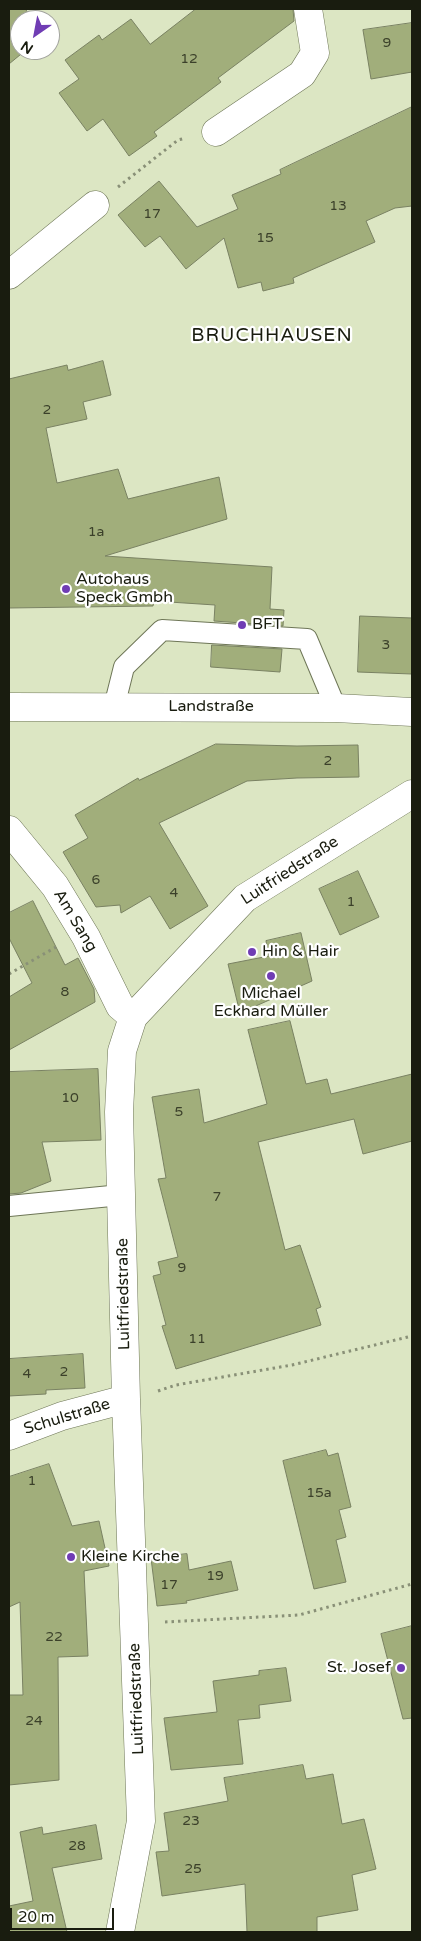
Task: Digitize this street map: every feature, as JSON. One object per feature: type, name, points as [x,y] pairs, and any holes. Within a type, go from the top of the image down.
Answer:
[{"type":"street","points":[[216,132],[302,74],[315,53],[308,9]]},
{"type":"street","points":[[9,275],[95,205]]},
{"type":"street","name":"Landstraße","points":[[9,707],[336,708],[412,712]]},
{"type":"street","name":"Luitfriedstraße","points":[[120,1932],[141,1821],[126,1399],[119,1112],[122,1051],[132,1017],[245,898],[412,794]]},
{"type":"street","name":"Am Sang","points":[[9,830],[55,886],[83,931],[120,1006],[132,1017]]},
{"type":"street","name":"Schulstraße","points":[[9,1436],[62,1416],[126,1399]]},
{"type":"lane","points":[[114,707],[124,667],[162,630],[307,639],[336,708]]},
{"type":"lane","points":[[9,1206],[121,1195]]},
{"type":"path","points":[[95,205],[178,140],[216,132]]},
{"type":"path","points":[[9,974],[83,931]]},
{"type":"path","points":[[176,1385],[292,1365],[412,1336]]},
{"type":"path","points":[[134,1621],[166,1622],[299,1615],[412,1584]]},
{"type":"building","points":[[9,9],[25,9],[10,10],[10,60],[14,60],[9,64]]},
{"type":"building","points":[[196,9],[293,9],[294,21],[218,78],[221,82],[154,132],[157,136],[129,156],[103,119],[87,131],[59,93],[79,79],[65,60],[99,35],[102,40],[131,19],[150,44]]},
{"type":"building","points":[[412,23],[412,72],[371,79],[363,30]]},
{"type":"building","points":[[412,107],[412,206],[395,208],[366,221],[375,242],[293,278],[294,283],[263,291],[261,282],[238,288],[224,238],[186,269],[160,236],[145,247],[118,215],[159,181],[197,227],[238,209],[232,195],[281,174],[280,170]]},
{"type":"building","points":[[103,361],[111,395],[83,402],[87,419],[46,428],[57,483],[118,469],[128,499],[219,477],[227,519],[105,556],[272,567],[270,609],[284,610],[283,626],[214,621],[215,605],[154,601],[153,606],[9,608],[9,379],[67,365],[68,370]]},
{"type":"building","points":[[360,616],[412,618],[412,674],[358,672]]},
{"type":"building","points":[[212,645],[282,649],[280,672],[211,667]]},
{"type":"building","points":[[216,744],[358,745],[359,777],[247,781],[159,823],[208,906],[170,929],[150,896],[121,913],[120,905],[96,907],[63,852],[88,838],[75,815],[138,778],[139,780]]},
{"type":"building","points":[[358,871],[379,917],[340,935],[319,889]]},
{"type":"building","points":[[33,901],[65,965],[78,958],[94,989],[95,1002],[9,1050],[9,997],[32,983],[9,938],[9,913]]},
{"type":"building","name":"Michael Eckhard Müller","points":[[301,933],[312,981],[240,1013],[228,964],[269,956],[266,941]]},
{"type":"building","points":[[290,1021],[306,1084],[327,1079],[331,1094],[412,1074],[412,1141],[363,1154],[354,1119],[258,1142],[285,1250],[300,1245],[321,1307],[316,1309],[321,1325],[176,1369],[162,1326],[166,1325],[153,1276],[161,1274],[158,1262],[178,1257],[158,1179],[166,1178],[152,1097],[199,1089],[204,1123],[267,1104],[248,1030]]},
{"type":"building","points":[[98,1069],[101,1140],[42,1142],[51,1181],[21,1193],[9,1194],[9,1072]]},
{"type":"building","points":[[83,1354],[85,1388],[46,1390],[46,1394],[9,1396],[9,1359]]},
{"type":"building","points":[[326,1450],[328,1456],[338,1453],[351,1507],[339,1510],[346,1537],[336,1540],[346,1582],[314,1589],[283,1461]]},
{"type":"building","points":[[49,1464],[72,1526],[99,1521],[109,1566],[84,1571],[88,1656],[58,1657],[59,1780],[9,1785],[9,1695],[23,1695],[20,1602],[9,1607],[9,1477]]},
{"type":"building","points":[[187,1554],[189,1570],[231,1561],[238,1590],[186,1601],[187,1603],[157,1606],[151,1558]]},
{"type":"building","name":"St. Josef","points":[[412,1626],[412,1718],[403,1719],[381,1634]]},
{"type":"building","points":[[286,1668],[291,1701],[259,1705],[260,1718],[238,1720],[243,1764],[171,1770],[164,1718],[217,1712],[213,1681],[259,1675],[259,1671]]},
{"type":"building","points":[[303,1765],[306,1779],[333,1774],[342,1824],[364,1819],[376,1869],[352,1875],[358,1910],[317,1917],[317,1932],[247,1932],[245,1884],[162,1896],[156,1852],[169,1851],[164,1813],[228,1801],[224,1778]]},
{"type":"building","points":[[96,1825],[102,1859],[52,1868],[67,1932],[9,1932],[9,1906],[33,1901],[20,1832],[42,1827],[43,1834]]},
{"type":"place","name":"Autohaus Speck Gmbh","points":[[66,589]]},
{"type":"place","name":"BFT","points":[[242,625]]},
{"type":"place","name":"Hin & Hair","points":[[252,952]]},
{"type":"place","name":"Michael Eckhard Müller","points":[[271,976]]},
{"type":"place","name":"Kleine Kirche","points":[[71,1557]]},
{"type":"place","name":"St. Josef","points":[[401,1668]]},
{"type":"district","name":"BRUCHHAUSEN","points":[[272,336]]}]
